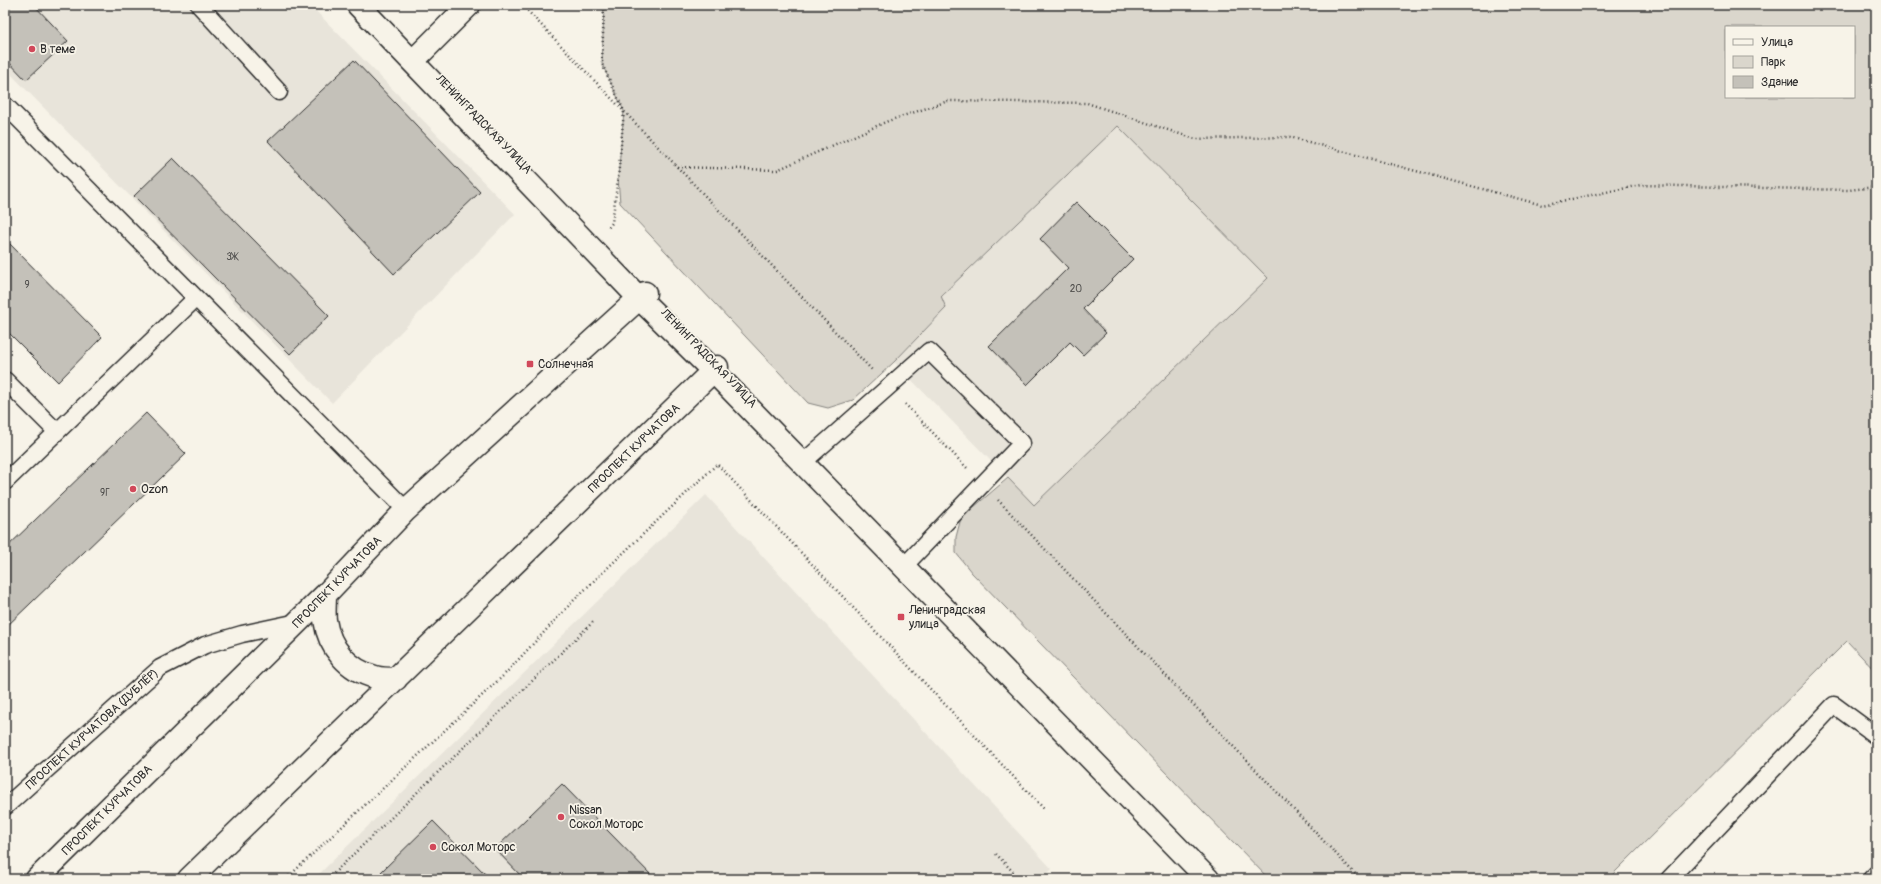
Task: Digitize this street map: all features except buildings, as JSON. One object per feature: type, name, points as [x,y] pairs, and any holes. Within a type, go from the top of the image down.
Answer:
[{"type":"street","points":[[358,5],[642,295]]},
{"type":"street","name":"ЛЕНИНГРАДСКАЯ УЛИЦА","points":[[371,5],[597,241],[642,295],[715,369],[808,458],[1102,758],[1217,879]]},
{"type":"street","points":[[419,55],[469,5]]},
{"type":"street","name":"ПРОСПЕКТ КУРЧАТОВА","points":[[37,879],[325,596],[406,510],[642,295]]},
{"type":"street","points":[[715,369],[1208,879]]},
{"type":"street","name":"ПРОСПЕКТ КУРЧАТОВА","points":[[190,879],[715,369]]},
{"type":"street","points":[[325,596],[325,620],[330,640],[341,658],[357,671],[376,678],[396,679]]},
{"type":"lane","points":[[199,5],[279,92]]},
{"type":"lane","points":[[5,105],[406,510]]},
{"type":"lane","points":[[5,482],[196,298]]},
{"type":"lane","points":[[808,458],[929,351],[1022,443],[909,561]]},
{"type":"lane","points":[[5,380],[57,432]]},
{"type":"lane","name":"ПРОСПЕКТ КУРЧАТОВА (ДУБЛЁР)","points":[[5,807],[160,668],[205,645],[242,634],[298,622]]},
{"type":"lane","points":[[1669,879],[1834,705],[1876,736]]},
{"type":"lane","points":[[1871,879],[1876,874]]},
{"type":"path","points":[[522,5],[983,484],[1360,879]]},
{"type":"path","points":[[597,241],[612,223],[624,111],[602,64],[604,5]]},
{"type":"path","points":[[677,167],[776,170],[888,121],[948,101],[1087,103],[1195,139],[1290,137],[1542,205],[1641,185],[1848,190],[1876,187]]},
{"type":"path","points":[[286,879],[504,675],[576,598],[717,464],[1045,810]]},
{"type":"path","points":[[328,879],[595,620]]},
{"type":"path","points":[[996,854],[1020,879]]},
{"type":"shaded area","points":[[5,5],[310,5],[515,214],[332,403],[5,68]]},
{"type":"shaded area","points":[[1118,126],[1269,278],[1034,505],[894,362],[946,308],[941,296]]},
{"type":"shaded area","points":[[706,495],[1052,869],[1042,879],[314,879]]},
{"type":"green space","points":[[604,5],[1876,5],[1876,672],[1847,641],[1608,879],[1269,879],[972,573],[956,553],[956,537],[961,518],[1008,478],[1034,505],[1268,278],[1118,126],[941,296],[946,308],[894,362],[853,400],[828,408],[808,403],[620,203],[618,178],[624,111],[602,64]]},
{"type":"place","name":"В теме","points":[[32,49]]},
{"type":"place","name":"Солнечная","points":[[530,364]]},
{"type":"place","name":"Ozon","points":[[133,489]]},
{"type":"place","name":"Ленинградская улица","points":[[901,617]]},
{"type":"place","name":"Nissan Сокол Моторс","points":[[561,817]]},
{"type":"place","name":"Сокол Моторс","points":[[433,847]]}]
